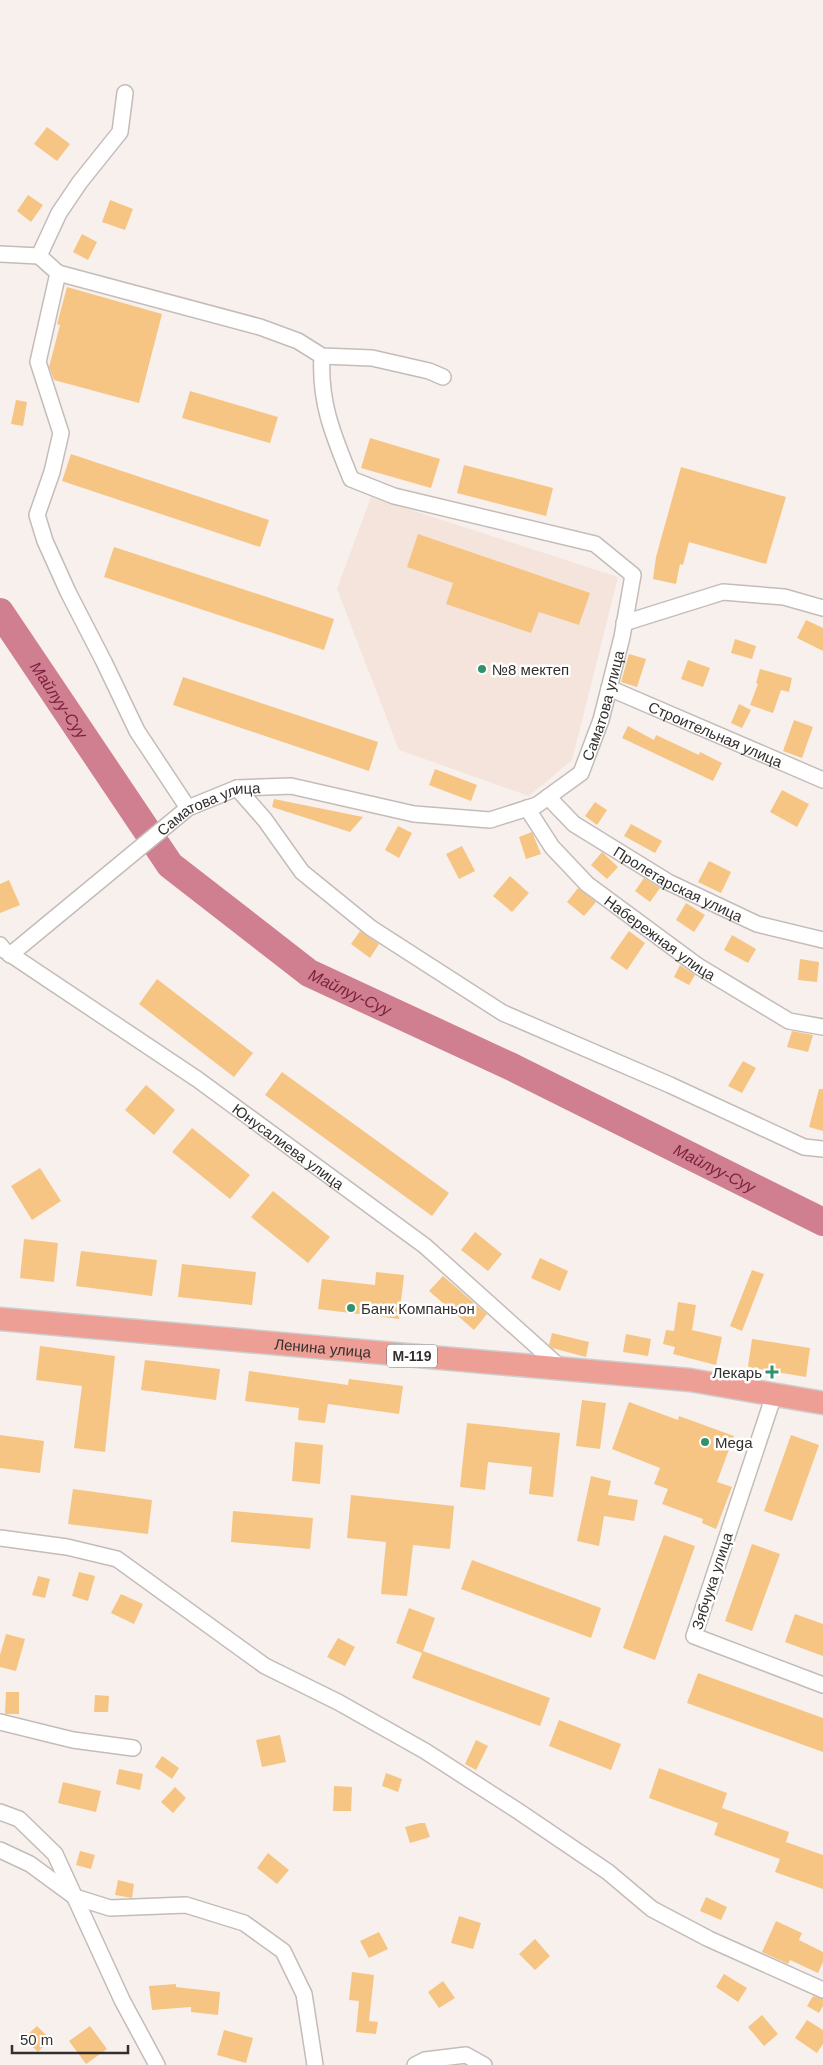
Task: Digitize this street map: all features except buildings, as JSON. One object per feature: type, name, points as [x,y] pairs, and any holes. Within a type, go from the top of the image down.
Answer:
[{"type":"main road","name":"Ленина улица","points":[[0,1319],[690,1380],[823,1403]]},
{"type":"street","points":[[39,256],[59,213],[80,182],[120,132],[125,93]]},
{"type":"street","points":[[0,254],[39,256],[58,273],[260,327],[298,341],[322,356],[372,358],[429,371],[443,377]]},
{"type":"street","points":[[58,273],[38,362],[61,434],[52,472],[37,515],[45,542],[68,592],[137,731],[188,808]]},
{"type":"street","name":"Саматова улица","points":[[5,950],[188,808],[237,788],[291,786],[414,814],[490,820],[537,805],[581,773],[601,720],[624,623],[633,575],[595,544],[394,496],[351,479],[328,421],[320,379],[322,356]]},
{"type":"street","points":[[624,623],[723,592],[784,596],[823,608]]},
{"type":"street","name":"Строительная улица","points":[[609,688],[823,780]]},
{"type":"street","points":[[237,788],[265,820],[302,872],[371,928],[503,1013],[670,1085],[804,1147],[823,1149]]},
{"type":"street","name":"Пролетарская улица","points":[[548,797],[574,824],[668,882],[757,924],[823,940]]},
{"type":"street","name":"Набережная улица","points":[[527,808],[552,847],[587,884],[690,960],[789,1021],[823,1027]]},
{"type":"street","name":"Юнусалиева улица","points":[[5,950],[197,1078],[424,1246],[562,1369]]},
{"type":"street","name":"Зябчука улица","points":[[774,1395],[694,1636],[823,1684]]},
{"type":"street","points":[[0,1538],[67,1547],[117,1559],[265,1666],[338,1702],[425,1751],[518,1811],[608,1872],[652,1909],[710,1939],[823,1990]]},
{"type":"street","points":[[0,1722],[73,1740],[133,1748]]},
{"type":"street","points":[[0,1812],[20,1820],[55,1854],[122,2000],[157,2065]]},
{"type":"street","points":[[0,1850],[30,1864],[75,1896],[110,1908],[186,1905],[244,1923],[283,1951],[304,1994],[315,2065]]},
{"type":"street","points":[[415,2065],[425,2060],[466,2055],[484,2065]]},
{"type":"shaded area","name":"№8 мектеп","points":[[371,497],[618,577],[572,760],[529,796],[399,750],[337,589]]},
{"type":"waterway","name":"Майлуу-Суу","points":[[0,612],[170,865],[309,973],[512,1067],[823,1222]]},
{"type":"place","name":"№8 мектеп","points":[[482,669]]},
{"type":"place","name":"Банк Компаньон","points":[[351,1308]]},
{"type":"place","name":"Лекарь","points":[[772,1372]]},
{"type":"place","name":"Mega","points":[[705,1442]]}]
